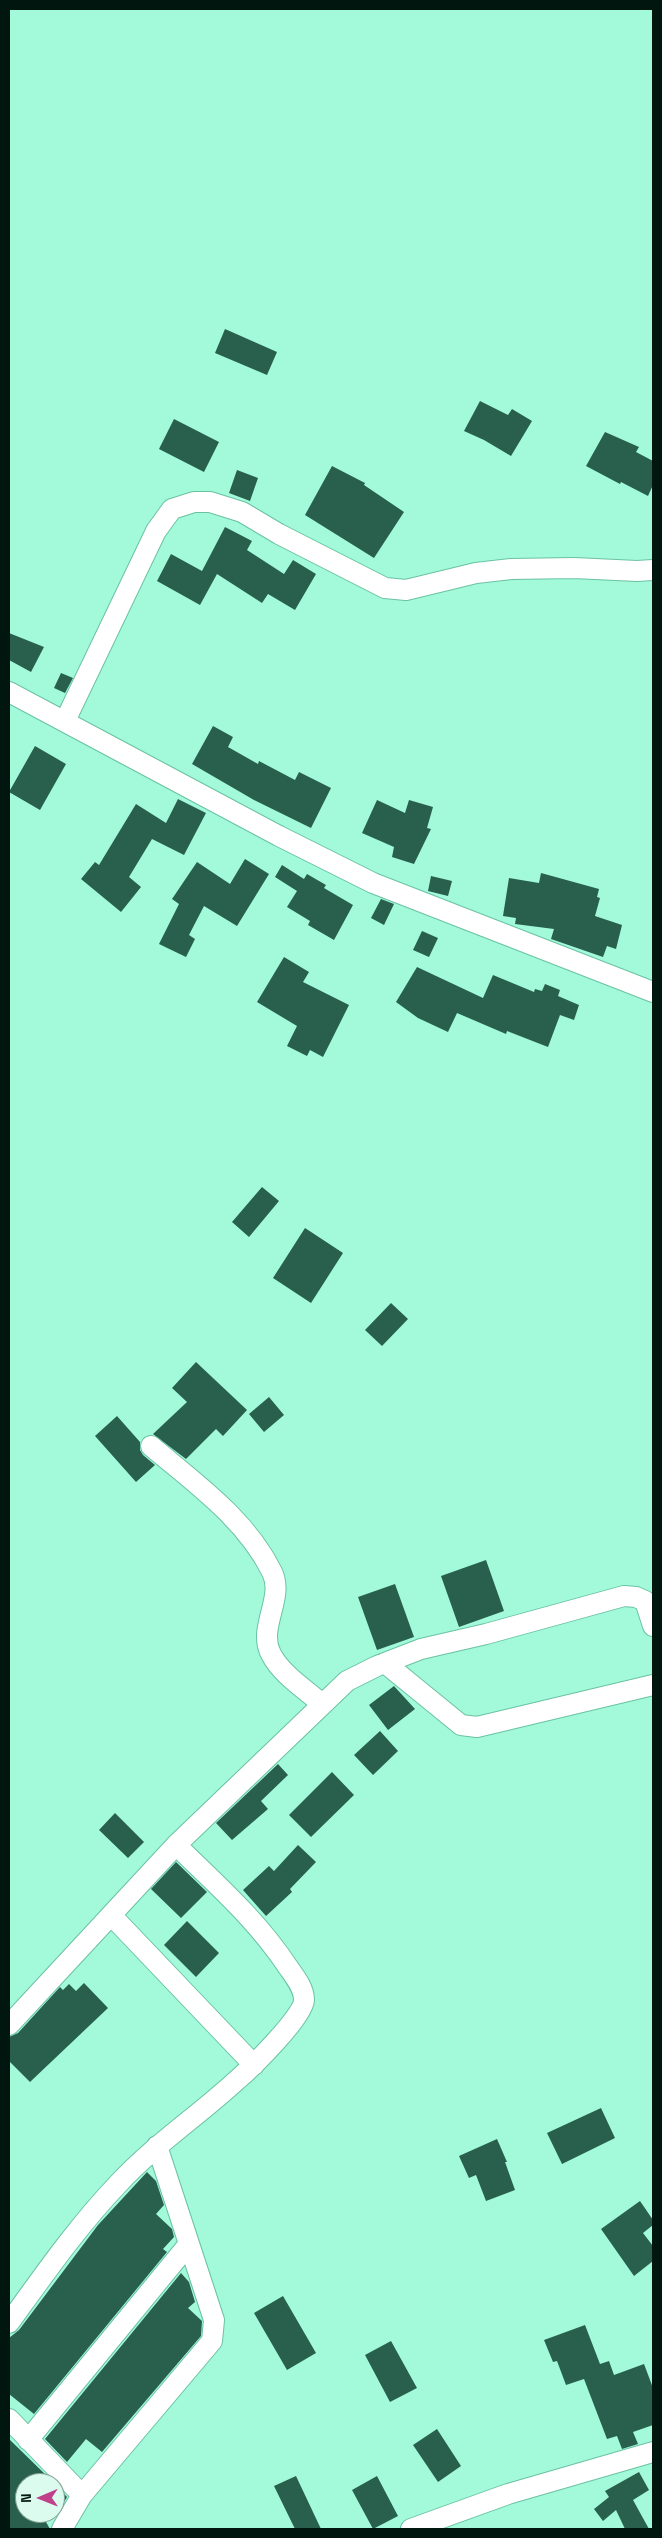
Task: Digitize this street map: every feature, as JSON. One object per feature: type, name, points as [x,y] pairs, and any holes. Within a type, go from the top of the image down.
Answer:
[{"type":"street","points":[[65,720],[156,531],[172,509],[194,502],[210,502],[242,512],[278,534],[385,588],[406,590],[476,573],[511,569],[653,570]]},
{"type":"street","points":[[9,692],[65,720],[279,836],[373,883],[653,992]]},
{"type":"street","points":[[151,1446],[216,1500],[250,1537],[273,1573],[276,1589],[266,1635],[270,1653],[284,1670],[322,1704]]},
{"type":"street","points":[[9,2025],[176,1845],[347,1681],[421,1649],[486,1634],[624,1596],[636,1597],[645,1601],[653,1626]]},
{"type":"street","points":[[385,1663],[461,1725],[477,1727],[653,1685]]},
{"type":"street","points":[[9,2324],[77,2232],[118,2184],[157,2146],[216,2099],[254,2065],[302,2011],[303,1992],[264,1932],[176,1845]]},
{"type":"street","points":[[111,1916],[254,2065]]},
{"type":"street","points":[[62,2529],[82,2495],[212,2341],[214,2320],[157,2146]]},
{"type":"street","points":[[28,2440],[188,2245]]},
{"type":"street","points":[[9,2419],[82,2495]]},
{"type":"street","points":[[411,2529],[508,2494],[653,2452]]},
{"type":"building","points":[[225,329],[277,352],[267,375],[215,353]]},
{"type":"building","points":[[480,401],[508,415],[512,409],[532,421],[511,456],[464,431]]},
{"type":"building","points":[[174,419],[219,442],[204,472],[159,449]]},
{"type":"building","points":[[605,432],[639,447],[636,452],[653,461],[653,485],[648,496],[586,466]]},
{"type":"building","points":[[332,466],[365,483],[364,485],[404,512],[374,558],[305,515]]},
{"type":"building","points":[[237,470],[258,478],[250,501],[229,493]]},
{"type":"building","points":[[225,527],[252,541],[247,550],[284,574],[293,560],[316,574],[295,610],[268,594],[262,603],[217,574],[200,605],[157,581],[171,554],[202,571]]},
{"type":"building","points":[[9,633],[44,647],[31,672],[9,660]]},
{"type":"building","points":[[61,673],[73,678],[65,693],[54,688]]},
{"type":"building","points":[[213,726],[233,737],[228,747],[258,764],[259,761],[295,780],[299,772],[331,788],[311,828],[254,800],[192,764]]},
{"type":"building","points":[[35,746],[66,764],[40,810],[9,792]]},
{"type":"building","points":[[178,799],[206,813],[184,855],[152,839],[129,877],[141,887],[121,912],[81,879],[95,862],[99,865],[136,804],[166,823]]},
{"type":"building","points":[[377,800],[405,813],[409,800],[433,807],[427,828],[431,829],[414,864],[392,857],[394,847],[362,833]]},
{"type":"building","points":[[245,859],[269,874],[237,926],[204,906],[189,935],[195,939],[186,957],[159,944],[179,904],[172,899],[197,862],[230,884]]},
{"type":"building","points":[[282,865],[304,879],[307,874],[326,885],[324,888],[353,905],[334,940],[308,925],[310,921],[287,907],[297,891],[275,877]]},
{"type":"building","points":[[541,873],[599,889],[597,897],[600,898],[595,916],[622,925],[616,949],[607,946],[603,957],[551,939],[554,929],[515,924],[516,918],[503,916],[509,878],[539,883]]},
{"type":"building","points":[[431,876],[452,881],[448,896],[428,891]]},
{"type":"building","points":[[381,899],[394,904],[384,925],[371,918]]},
{"type":"building","points":[[422,931],[438,938],[429,957],[413,950]]},
{"type":"building","points":[[284,957],[309,972],[303,982],[349,1005],[323,1057],[310,1050],[307,1056],[287,1046],[297,1026],[257,1002]]},
{"type":"building","points":[[417,967],[483,998],[493,975],[534,992],[535,989],[542,991],[545,984],[560,990],[558,996],[579,1005],[574,1020],[560,1015],[548,1047],[507,1031],[506,1034],[457,1013],[448,1032],[418,1018],[396,1002]]},
{"type":"building","points":[[262,1187],[279,1201],[249,1237],[232,1222]]},
{"type":"building","points":[[305,1228],[343,1253],[311,1303],[273,1278]]},
{"type":"building","points":[[391,1303],[408,1319],[382,1346],[365,1330]]},
{"type":"building","points":[[196,1362],[247,1410],[223,1436],[216,1429],[186,1459],[153,1434],[187,1402],[172,1388]]},
{"type":"building","points":[[269,1397],[284,1415],[264,1432],[249,1414]]},
{"type":"building","points":[[117,1416],[140,1442],[140,1450],[143,1455],[155,1465],[136,1482],[95,1436]]},
{"type":"building","points":[[486,1560],[504,1611],[459,1627],[441,1576]]},
{"type":"building","points":[[395,1584],[414,1637],[377,1650],[358,1597]]},
{"type":"building","points":[[394,1686],[415,1709],[388,1730],[369,1705]]},
{"type":"building","points":[[380,1731],[398,1751],[373,1775],[354,1755]]},
{"type":"building","points":[[278,1764],[288,1775],[261,1801],[268,1809],[232,1840],[216,1823]]},
{"type":"building","points":[[332,1772],[354,1795],[311,1837],[289,1815]]},
{"type":"building","points":[[115,1813],[144,1842],[128,1858],[99,1830]]},
{"type":"building","points":[[298,1845],[316,1862],[290,1889],[292,1892],[266,1916],[243,1890],[269,1866],[274,1871]]},
{"type":"building","points":[[176,1862],[207,1892],[181,1918],[151,1889]]},
{"type":"building","points":[[187,1921],[219,1953],[196,1977],[164,1945]]},
{"type":"building","points":[[84,1983],[108,2008],[30,2082],[9,2061],[9,2037],[18,2033],[60,1987],[63,1990],[69,1984],[76,1991]]},
{"type":"building","points":[[601,2108],[615,2138],[562,2164],[547,2133]]},
{"type":"building","points":[[497,2139],[507,2162],[505,2162],[515,2190],[486,2201],[476,2175],[469,2178],[459,2156]]},
{"type":"building","points":[[147,2172],[156,2181],[164,2205],[156,2214],[172,2229],[174,2237],[163,2249],[167,2252],[34,2414],[9,2394],[9,2338],[19,2330],[98,2225]]},
{"type":"building","points":[[640,2201],[653,2220],[653,2225],[643,2233],[653,2246],[653,2261],[634,2276],[601,2229]]},
{"type":"building","points":[[181,2273],[189,2282],[195,2302],[188,2308],[202,2321],[201,2336],[102,2452],[86,2439],[67,2462],[45,2439]]},
{"type":"building","points":[[283,2296],[316,2353],[287,2370],[254,2313]]},
{"type":"building","points":[[585,2325],[600,2364],[609,2361],[614,2375],[644,2364],[653,2388],[653,2425],[633,2432],[638,2444],[622,2449],[617,2436],[607,2439],[584,2379],[566,2385],[557,2361],[553,2362],[544,2340]]},
{"type":"building","points":[[391,2341],[417,2388],[390,2402],[365,2355]]},
{"type":"building","points":[[437,2429],[461,2466],[438,2482],[413,2445]]},
{"type":"building","points":[[9,2439],[44,2473],[15,2473],[15,2523],[47,2523],[50,2529],[9,2529]]},
{"type":"building","points":[[639,2472],[649,2490],[633,2500],[649,2529],[625,2529],[616,2510],[603,2521],[594,2509],[609,2497],[605,2491]]},
{"type":"building","points":[[296,2476],[321,2529],[295,2529],[274,2486]]},
{"type":"building","points":[[377,2476],[398,2516],[373,2529],[352,2490]]}]
